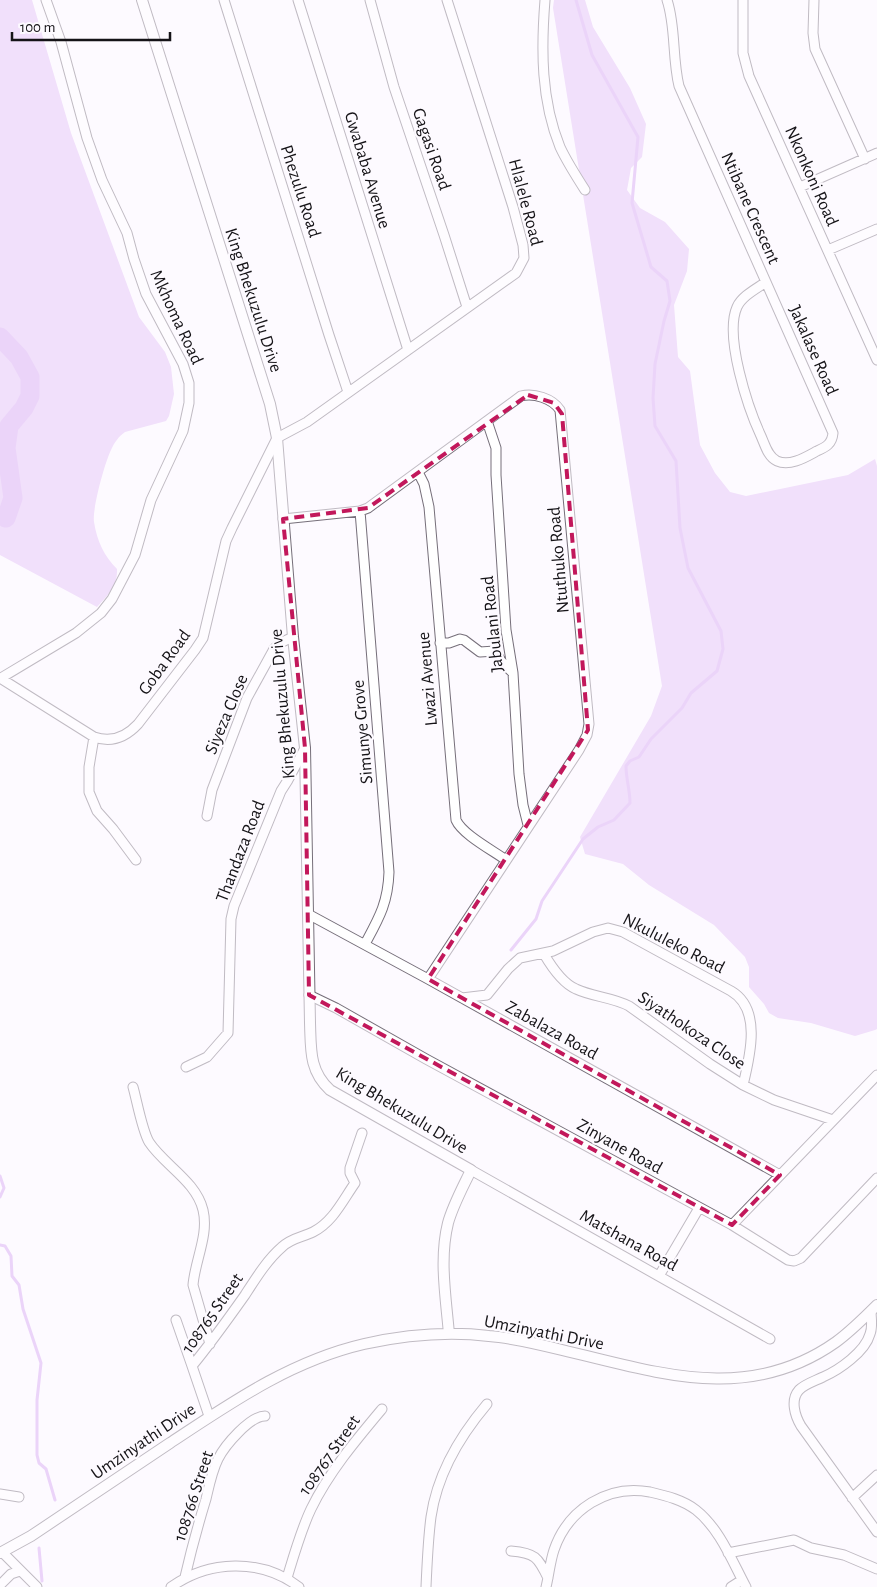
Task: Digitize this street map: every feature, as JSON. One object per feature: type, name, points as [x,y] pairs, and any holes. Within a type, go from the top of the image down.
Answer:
[{"type":"street","name":"Mkhoma Road","points":[[0,678],[76,634],[101,613],[112,599],[135,555],[151,500],[183,431],[189,403],[189,383],[183,364],[146,294],[138,275],[126,230],[115,212],[87,138],[61,42],[46,0]]},
{"type":"street","name":"King Bhekuzulu Drive","points":[[142,0],[264,386],[277,438],[293,637],[305,748],[309,995],[312,1059],[316,1073],[330,1090],[471,1170],[452,1212],[446,1236],[444,1270],[448,1334]]},
{"type":"street","name":"Phezulu Road","points":[[224,0],[348,392]]},
{"type":"street","name":"Gwababa Avenue","points":[[298,0],[408,350]]},
{"type":"street","name":"Gagasi Road","points":[[370,0],[394,87],[467,307]]},
{"type":"street","name":"Hlalele Road","points":[[277,438],[306,422],[516,273],[522,263],[525,252],[513,207],[447,0]]},
{"type":"street","points":[[545,0],[543,67],[550,113],[561,148],[585,190]]},
{"type":"street","name":"Ntibane Crescent","points":[[667,0],[672,22],[673,58],[679,86],[766,282],[739,303],[735,314],[734,328],[741,384],[752,416],[767,450],[777,461],[783,463],[792,462],[829,445],[833,438],[832,430]]},
{"type":"street","name":"Nkonkoni Road","points":[[743,0],[743,53],[746,68],[877,360]]},
{"type":"street","points":[[814,0],[813,34],[815,49],[865,159]]},
{"type":"street","points":[[800,187],[877,153]]},
{"type":"street","points":[[828,250],[877,229]]},
{"type":"street","name":"Jakalase Road","points":[[766,282],[832,430]]},
{"type":"street","name":"Ntuthuko Road","points":[[283,519],[360,512],[368,508],[521,396],[539,397],[554,403],[562,414],[588,730],[579,750],[428,979]]},
{"type":"street","name":"Jabulani Road","points":[[487,421],[497,454],[496,475],[505,620],[513,673],[519,774],[528,825]]},
{"type":"street","name":"Goba Road","points":[[94,737],[104,739],[116,738],[132,731],[195,650],[206,631],[229,534],[277,438]]},
{"type":"street","name":"Lwazi Avenue","points":[[418,472],[424,484],[430,507],[456,820],[468,833],[506,860]]},
{"type":"street","name":"Simunye Grove","points":[[360,512],[389,872],[387,896],[364,944]]},
{"type":"street","name":"Siyeza Close","points":[[207,816],[212,790],[247,698],[274,649],[293,637]]},
{"type":"street","points":[[440,643],[464,640],[480,652],[495,652],[513,673]]},
{"type":"street","points":[[0,678],[94,737],[89,767],[89,792],[97,811],[136,860]]},
{"type":"street","name":"Thandaza Road","points":[[186,1067],[207,1057],[228,1033],[231,919],[234,906],[281,791],[305,748]]},
{"type":"street","name":"Zabalaza Road","points":[[308,914],[780,1176]]},
{"type":"street","name":"Nkululeko Road","points":[[462,998],[487,995],[508,969],[520,958],[553,952],[593,932],[608,928],[627,934],[735,994],[743,1001],[747,1011],[751,1042],[743,1085]]},
{"type":"street","name":"Siyathokoza Close","points":[[544,954],[552,967],[574,988],[629,1006],[710,1064],[743,1085],[774,1100],[833,1120]]},
{"type":"street","name":"Zinyane Road","points":[[309,995],[364,1023],[732,1225],[785,1259],[794,1261],[800,1258],[877,1178]]},
{"type":"street","points":[[732,1225],[877,1075]]},
{"type":"street","points":[[133,1087],[147,1139],[156,1152],[192,1188],[200,1200],[203,1211],[203,1238],[194,1275],[194,1285],[210,1344]]},
{"type":"street","name":"108765 Street","points":[[209,1416],[192,1366],[270,1260],[283,1246],[292,1240],[323,1226],[343,1201],[355,1183],[350,1173],[350,1168],[362,1133]]},
{"type":"street","name":"Matshana Road","points":[[471,1170],[770,1339]]},
{"type":"street","points":[[659,1276],[699,1208]]},
{"type":"street","points":[[874,1308],[870,1335],[857,1352],[840,1369],[802,1387],[796,1393],[794,1402],[795,1413],[800,1426],[877,1532]]},
{"type":"street","name":"Umzinyathi Drive","points":[[1,1552],[31,1536],[209,1416],[262,1383],[325,1355],[408,1336],[448,1334],[490,1336],[660,1372],[699,1379],[726,1379],[764,1374],[811,1358],[854,1328],[874,1308]]},
{"type":"street","points":[[176,1320],[192,1366]]},
{"type":"street","points":[[426,1587],[431,1516],[442,1475],[464,1434],[487,1404]]},
{"type":"street","name":"108767 Street","points":[[287,1578],[317,1498],[353,1445],[382,1409]]},
{"type":"street","name":"108766 Street","points":[[186,1577],[193,1543],[217,1461],[248,1424],[256,1418],[265,1416]]},
{"type":"street","points":[[852,1498],[877,1475]]},
{"type":"street","points":[[547,1583],[558,1540],[575,1516],[592,1502],[607,1494],[647,1492],[665,1495],[685,1503],[705,1518],[728,1553],[744,1583],[731,1587]]},
{"type":"street","points":[[0,1494],[19,1497]]},
{"type":"street","points":[[728,1553],[794,1540],[811,1548],[844,1555],[877,1569]]},
{"type":"street","points":[[511,1551],[526,1552],[538,1559],[547,1583]]},
{"type":"street","points":[[1,1552],[37,1587]]},
{"type":"street","points":[[171,1587],[186,1577],[213,1568],[238,1566],[258,1568],[287,1578],[299,1587]]},
{"type":"street","points":[[0,1586],[11,1574],[20,1571]]},
{"type":"highlighted area","points":[[528,395],[554,403],[562,414],[588,730],[428,979],[780,1175],[732,1225],[309,995],[305,748],[283,519],[368,508]]},
{"type":"shaded area","points":[[0,0],[32,0],[71,133],[139,317],[165,352],[171,367],[174,394],[166,421],[125,432],[108,456],[97,497],[94,522],[99,542],[108,559],[117,569],[117,575],[112,590],[97,607],[0,555]]},
{"type":"shaded area","points":[[554,0],[585,0],[593,27],[630,88],[646,124],[642,157],[631,168],[627,190],[640,208],[665,222],[689,249],[687,271],[674,305],[678,357],[690,371],[700,445],[715,473],[730,492],[746,496],[848,475],[875,459],[877,466],[877,1029],[875,1030],[855,1036],[811,1023],[778,1018],[769,1013],[764,1004],[749,987],[749,967],[745,957],[714,925],[649,885],[623,864],[585,854],[580,837],[651,716],[662,686],[553,8]]},
{"type":"waterway","points":[[511,950],[536,919],[542,901],[583,839],[598,827],[614,820],[630,803],[626,766],[630,761],[639,757],[651,739],[682,708],[691,693],[717,671],[723,649],[721,631],[688,568],[680,528],[676,461],[655,426],[653,398],[655,364],[670,301],[667,281],[651,267],[632,203],[638,137],[592,55],[576,0]]},
{"type":"waterway","points":[[0,337],[19,357],[30,377],[30,396],[24,408],[9,426],[6,448],[13,498],[6,518]]},
{"type":"waterway","points":[[0,1176],[4,1188],[0,1197]]},
{"type":"waterway","points":[[0,1245],[5,1246],[11,1256],[12,1276],[19,1285],[23,1309],[41,1363],[37,1400],[37,1455],[39,1463],[46,1469],[55,1500]]},
{"type":"waterway","points":[[39,1548],[42,1581]]}]
